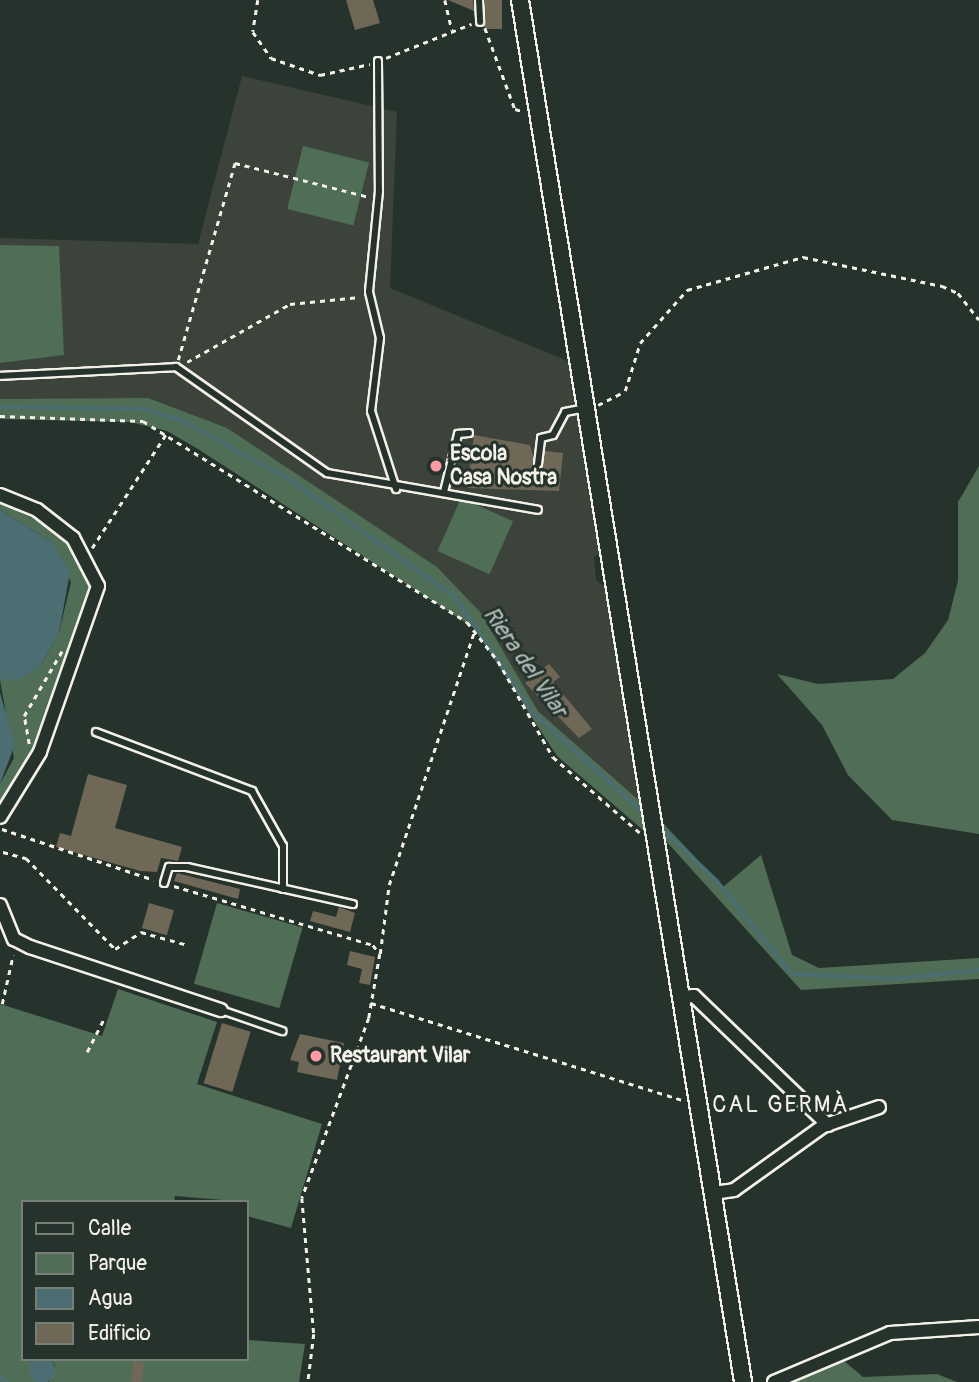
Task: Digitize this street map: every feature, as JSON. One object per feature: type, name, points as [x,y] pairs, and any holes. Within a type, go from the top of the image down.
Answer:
[{"type":"main road","points":[[520,0],[743,1382]]},
{"type":"street","points":[[0,495],[37,509],[86,553],[98,586],[95,606],[40,752],[0,817]]},
{"type":"street","points":[[0,905],[14,939],[30,947],[221,1010]]},
{"type":"street","points":[[681,997],[694,996],[828,1125]]},
{"type":"street","points":[[713,1193],[734,1190],[828,1125],[879,1107]]},
{"type":"street","points":[[775,1382],[890,1333],[979,1327]]},
{"type":"lane","points":[[479,0],[480,22]]},
{"type":"lane","points":[[378,61],[378,199],[370,296],[380,338],[371,411],[396,489]]},
{"type":"lane","points":[[0,376],[176,367],[327,473],[396,489],[444,492],[538,510]]},
{"type":"lane","points":[[538,464],[541,438],[553,435],[565,412],[585,408]]},
{"type":"lane","points":[[444,492],[458,434],[469,433]]},
{"type":"lane","points":[[96,732],[252,791],[283,846],[284,888]]},
{"type":"lane","points":[[164,883],[169,867],[187,867],[353,904]]},
{"type":"lane","points":[[221,1010],[282,1031]]},
{"type":"path","points":[[258,0],[253,32],[271,58],[320,75],[378,61],[453,30],[480,22],[492,35],[515,109],[524,112]]},
{"type":"path","points":[[445,0],[453,30]]},
{"type":"path","points":[[176,367],[235,163],[378,199]]},
{"type":"path","points":[[585,408],[614,402],[625,391],[640,343],[687,290],[803,257],[942,286],[958,293],[979,320]]},
{"type":"path","points":[[176,367],[290,304],[370,296]]},
{"type":"path","points":[[0,416],[134,419],[167,434],[475,630],[553,757],[646,838],[655,839]]},
{"type":"path","points":[[86,553],[100,542],[167,434]]},
{"type":"path","points":[[380,954],[389,885],[475,630]]},
{"type":"path","points":[[30,748],[24,716],[35,700],[47,668],[68,644]]},
{"type":"path","points":[[3,852],[26,858],[115,949],[141,932],[188,945]]},
{"type":"path","points":[[2,1004],[13,955]]},
{"type":"path","points":[[371,1003],[698,1105]]},
{"type":"path","points":[[87,1052],[104,1018]]},
{"type":"shaded area","name":"Escola Casa Nostra","points":[[242,76],[397,112],[390,288],[570,362],[601,552],[594,557],[596,580],[607,589],[643,804],[538,711],[481,613],[227,428],[0,399],[0,238],[198,244]]},
{"type":"green space","points":[[303,146],[369,162],[353,226],[287,209]]},
{"type":"green space","points":[[0,245],[59,246],[64,355],[0,363]]},
{"type":"green space","points":[[148,398],[227,428],[437,567],[481,613],[538,711],[643,804],[650,836],[557,756],[474,628],[198,449],[167,431],[130,422],[0,419],[0,399]]},
{"type":"green space","points":[[979,466],[979,834],[892,820],[848,775],[822,725],[777,674],[818,684],[893,679],[925,653],[948,620],[958,581],[958,502]]},
{"type":"green space","points":[[461,498],[513,521],[489,574],[437,551]]},
{"type":"green space","points":[[0,503],[41,522],[68,545],[89,579],[90,598],[31,757],[0,805],[0,784],[14,758],[0,680],[41,665],[59,633],[71,582],[52,542],[0,510]]},
{"type":"green space","points":[[662,822],[723,887],[761,855],[792,955],[819,968],[979,958],[979,979],[801,990],[665,840]]},
{"type":"green space","points":[[217,903],[303,928],[279,1008],[194,984]]},
{"type":"green space","points":[[118,989],[217,1022],[197,1084],[322,1124],[291,1228],[248,1216],[248,1200],[175,1196],[174,1200],[21,1200],[21,1361],[32,1361],[37,1382],[0,1382],[0,1004],[102,1036]]},
{"type":"green space","points":[[248,1340],[305,1344],[299,1382],[49,1382],[55,1366],[52,1361],[248,1361]]},
{"type":"green space","points":[[837,1355],[863,1377],[937,1374],[957,1382],[781,1382]]},
{"type":"water","points":[[0,510],[52,542],[70,572],[59,633],[41,665],[21,679],[0,680]]},
{"type":"water","points":[[0,693],[15,744],[0,784]]},
{"type":"water","points":[[33,1361],[51,1361],[54,1375],[47,1382],[37,1382],[30,1375]]},
{"type":"building","points":[[346,0],[373,0],[380,23],[355,30]]},
{"type":"building","points":[[448,0],[473,0],[474,11]]},
{"type":"building","points":[[485,0],[502,0],[502,29],[485,29]]},
{"type":"building","points":[[474,435],[530,445],[537,469],[545,451],[563,453],[559,491],[467,488]]},
{"type":"building","points":[[549,664],[560,677],[553,682],[592,729],[579,738],[525,683]]},
{"type":"building","points":[[88,774],[127,785],[115,828],[182,847],[178,861],[161,858],[157,872],[140,871],[56,847],[60,833],[71,836]]},
{"type":"building","points":[[177,873],[240,889],[238,899],[174,881]]},
{"type":"building","points":[[149,903],[174,910],[167,935],[142,928]]},
{"type":"building","points":[[339,907],[355,913],[350,932],[310,921],[313,911],[336,917]]},
{"type":"building","points":[[350,951],[375,957],[370,985],[359,983],[362,969],[347,965]]},
{"type":"building","points":[[222,1023],[251,1032],[232,1092],[204,1083]]},
{"type":"building","name":"Restaurant Vilar","points":[[300,1034],[344,1043],[337,1080],[297,1072],[299,1062],[290,1060]]},
{"type":"building","points":[[133,1361],[144,1362],[142,1382],[131,1382]]},
{"type":"waterway","name":"Riera del Vilar","points":[[0,407],[145,409],[183,421],[292,481],[455,597],[535,714],[646,815]]},
{"type":"waterway","name":"Riera del Vilar","points":[[658,824],[717,881],[792,974],[895,979],[979,970]]},
{"type":"waterway","points":[[0,1375],[7,1382]]},
{"type":"place","name":"Escola Casa Nostra","points":[[436,466]]},
{"type":"place","name":"Restaurant Vilar","points":[[316,1056]]},
{"type":"district","name":"CAL GERMÀ","points":[[781,1105]]}]
